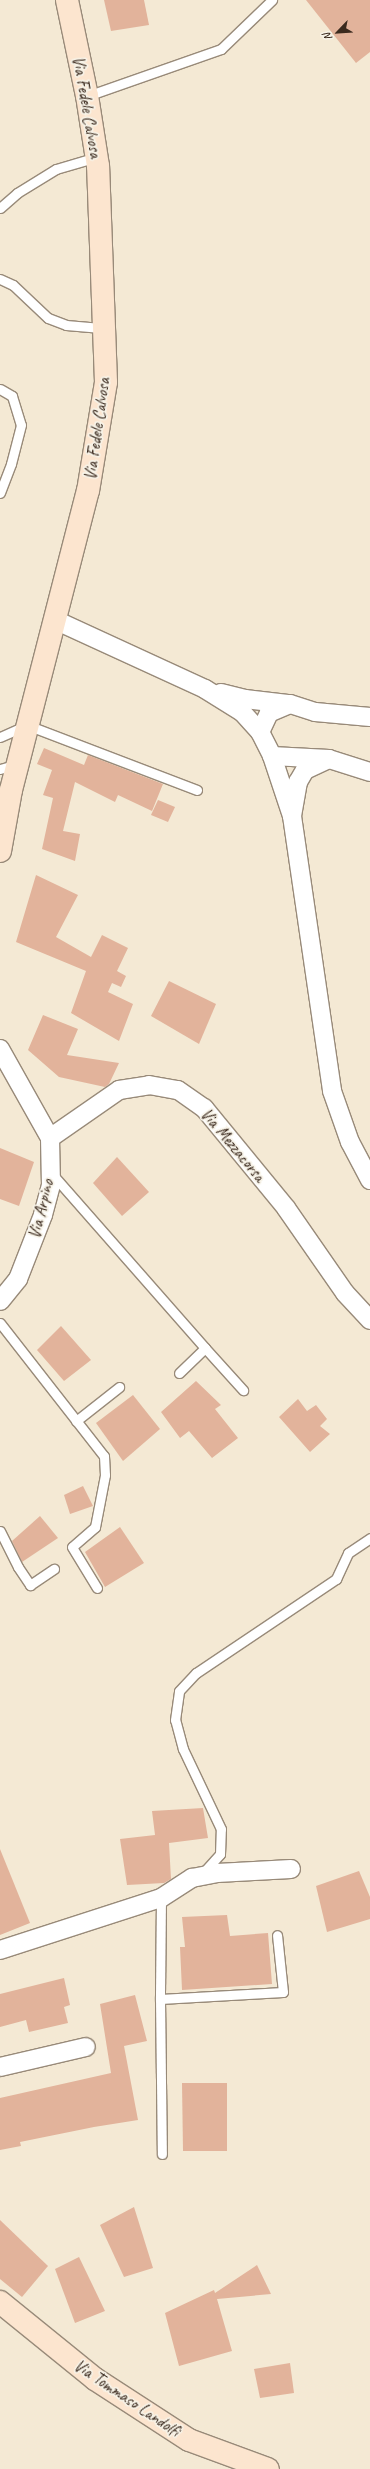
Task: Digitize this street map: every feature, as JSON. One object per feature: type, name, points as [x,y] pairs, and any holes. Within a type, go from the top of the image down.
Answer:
[{"type":"street","name":"Via Fedele Calvosa","points":[[0,851],[9,766],[28,725],[88,491],[106,382],[96,157],[87,96],[67,0]]},
{"type":"street","points":[[55,620],[205,688],[242,712],[260,732],[272,756],[292,816],[332,1091],[350,1142],[370,1180]]},
{"type":"street","points":[[205,688],[245,699],[290,704],[336,715],[370,717]]},
{"type":"street","points":[[260,732],[269,713],[290,704]]},
{"type":"street","points":[[272,756],[329,759],[370,773]]},
{"type":"street","points":[[292,816],[298,782],[305,770],[329,759]]},
{"type":"street","name":"Via Arpino","points":[[0,1049],[50,1138],[51,1173],[51,1185],[30,1251],[18,1279],[0,1301]]},
{"type":"street","name":"Via Mezzacorsa","points":[[50,1138],[119,1090],[149,1085],[178,1090],[204,1108],[286,1208],[346,1293],[370,1320]]},
{"type":"street","points":[[0,1950],[162,1898],[192,1878],[217,1873],[291,1869]]},
{"type":"street","points":[[0,2067],[86,2047]]},
{"type":"street","name":"Via Tommaso Landolfi","points":[[0,2302],[95,2379],[189,2440],[268,2469]]},
{"type":"lane","points":[[87,96],[221,49],[272,0]]},
{"type":"lane","points":[[0,208],[17,193],[56,169],[96,157]]},
{"type":"lane","points":[[0,279],[13,285],[48,318],[66,325],[104,328]]},
{"type":"lane","points":[[0,389],[12,396],[21,425],[11,464],[0,493]]},
{"type":"lane","points":[[0,737],[28,725],[197,790]]},
{"type":"lane","points":[[51,1173],[243,1390]]},
{"type":"lane","points":[[0,1323],[104,1456],[105,1475],[95,1528],[72,1547],[97,1588]]},
{"type":"lane","points":[[179,1373],[205,1348]]},
{"type":"lane","points":[[76,1421],[119,1387]]},
{"type":"lane","points":[[0,1531],[18,1567],[30,1585],[54,1569]]},
{"type":"lane","points":[[200,1877],[220,1854],[221,1829],[183,1749],[175,1720],[179,1691],[196,1673],[336,1579],[348,1552],[370,1538]]},
{"type":"lane","points":[[162,1898],[160,1999],[162,2154]]},
{"type":"lane","points":[[160,1999],[283,1992],[277,1935]]},
{"type":"building","points":[[104,0],[144,0],[149,25],[111,31]]},
{"type":"building","points":[[306,0],[370,0],[370,52],[356,63]]},
{"type":"building","points":[[44,748],[84,765],[88,755],[163,784],[152,811],[118,795],[115,802],[75,782],[63,831],[80,834],[75,861],[42,849],[53,798],[43,795],[52,770],[37,764]]},
{"type":"building","points":[[158,800],[175,807],[168,822],[151,815]]},
{"type":"building","points":[[36,875],[78,895],[56,937],[91,957],[102,935],[128,948],[117,971],[126,976],[121,987],[112,983],[108,992],[133,1004],[119,1041],[71,1013],[86,971],[16,942]]},
{"type":"building","points":[[169,981],[216,1004],[199,1044],[151,1016]]},
{"type":"building","points":[[43,1015],[78,1029],[67,1055],[119,1063],[109,1084],[105,1087],[59,1077],[28,1050]]},
{"type":"building","points":[[0,1148],[34,1162],[19,1206],[0,1199]]},
{"type":"building","points":[[117,1157],[149,1192],[122,1216],[93,1183]]},
{"type":"building","points":[[61,1326],[91,1360],[64,1381],[37,1350]]},
{"type":"building","points":[[196,1381],[221,1405],[215,1409],[238,1438],[212,1458],[189,1431],[180,1438],[161,1412]]},
{"type":"building","points":[[133,1395],[160,1429],[123,1461],[96,1423]]},
{"type":"building","points":[[298,1399],[307,1411],[316,1405],[327,1419],[320,1426],[330,1434],[310,1452],[279,1417]]},
{"type":"building","points":[[83,1486],[93,1506],[70,1514],[64,1495]]},
{"type":"building","points":[[40,1516],[58,1538],[22,1562],[12,1541]]},
{"type":"building","points":[[120,1527],[144,1563],[105,1587],[85,1552]]},
{"type":"building","points":[[203,1808],[208,1838],[169,1843],[171,1879],[164,1883],[127,1885],[120,1839],[155,1835],[152,1811]]},
{"type":"building","points":[[0,1849],[30,1923],[0,1935]]},
{"type":"building","points":[[359,1871],[370,1897],[370,1919],[327,1932],[316,1886]]},
{"type":"building","points":[[227,1915],[230,1936],[268,1933],[272,1984],[182,1990],[180,1947],[185,1947],[182,1917]]},
{"type":"building","points":[[64,1978],[70,2005],[64,2007],[68,2023],[29,2032],[26,2020],[0,2027],[0,1994]]},
{"type":"building","points":[[135,1995],[147,2041],[124,2046],[138,2120],[20,2142],[21,2146],[0,2150],[0,2098],[111,2073],[100,2004]]},
{"type":"building","points":[[182,2083],[227,2083],[227,2151],[183,2151]]},
{"type":"building","points":[[134,2207],[153,2268],[124,2277],[100,2225]]},
{"type":"building","points":[[0,2220],[48,2266],[22,2297],[0,2279]]},
{"type":"building","points":[[79,2257],[105,2311],[75,2323],[55,2269]]},
{"type":"building","points":[[257,2265],[271,2294],[217,2299],[232,2351],[179,2366],[165,2313],[214,2290],[215,2293]]},
{"type":"building","points":[[290,2363],[294,2393],[260,2398],[254,2369]]}]
